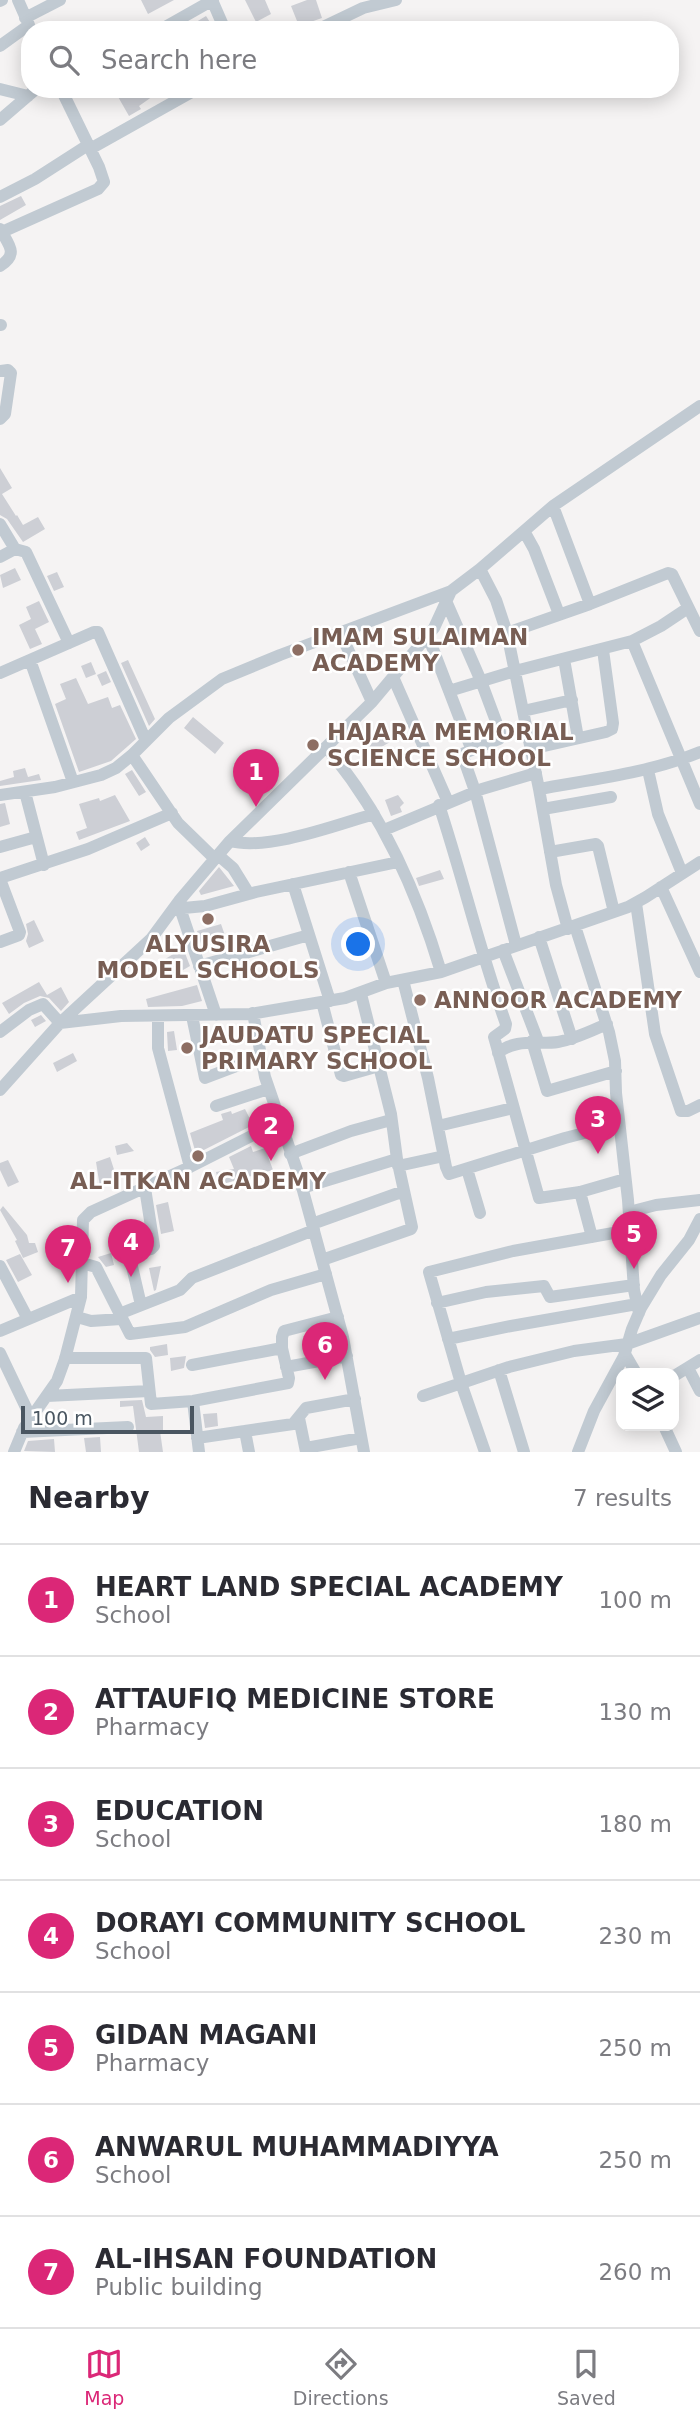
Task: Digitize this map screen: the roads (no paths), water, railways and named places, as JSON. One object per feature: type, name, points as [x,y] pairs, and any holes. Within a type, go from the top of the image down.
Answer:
[{"type":"street","points":[[18,0],[27,21]]},
{"type":"street","points":[[32,21],[60,0]]},
{"type":"street","points":[[176,21],[213,0],[221,21]]},
{"type":"street","points":[[336,21],[363,8],[396,0]]},
{"type":"street","points":[[0,47],[21,30]]},
{"type":"street","points":[[0,89],[21,92]]},
{"type":"street","points":[[0,120],[26,98]]},
{"type":"street","points":[[0,266],[12,256],[11,247],[1,230],[102,187],[104,181],[65,98]]},
{"type":"street","points":[[0,197],[180,98]]},
{"type":"street","points":[[0,371],[8,370],[10,373],[5,414],[0,419]]},
{"type":"street","points":[[0,795],[101,775],[116,768],[169,718],[222,679],[341,632],[448,596],[553,506],[700,406]]},
{"type":"street","points":[[553,506],[590,604]]},
{"type":"street","points":[[0,524],[15,549]]},
{"type":"street","points":[[524,531],[534,549],[559,614]]},
{"type":"street","points":[[0,556],[15,549],[26,552],[69,643]]},
{"type":"street","points":[[480,569],[496,600],[507,633],[556,885],[607,1024],[616,1071],[638,1309]]},
{"type":"street","points":[[507,633],[668,573],[673,574],[700,631]]},
{"type":"street","points":[[1,1086],[60,1023],[151,939],[230,841],[372,702],[434,628],[448,596]]},
{"type":"street","points":[[448,596],[500,732],[499,739],[463,752],[462,758],[475,791],[516,945]]},
{"type":"street","points":[[449,691],[632,641],[688,608]]},
{"type":"street","points":[[1,669],[98,632],[146,740]]},
{"type":"street","points":[[341,632],[372,702]]},
{"type":"street","points":[[428,636],[471,748]]},
{"type":"street","points":[[632,641],[700,804]]},
{"type":"street","points":[[531,749],[612,729],[603,650]]},
{"type":"street","points":[[564,659],[578,738]]},
{"type":"street","points":[[30,660],[73,782]]},
{"type":"street","points":[[393,677],[444,804],[483,957],[506,1024],[505,1029],[494,1037],[539,1199],[580,1192],[625,1179]]},
{"type":"street","points":[[523,711],[572,700]]},
{"type":"street","points":[[326,747],[348,774],[384,830],[420,909],[441,972]]},
{"type":"street","points":[[539,789],[648,770],[700,752]]},
{"type":"street","points":[[132,755],[183,828],[233,868],[249,894]]},
{"type":"street","points":[[648,770],[658,814],[681,873]]},
{"type":"street","points":[[384,830],[475,791],[536,773]]},
{"type":"street","points":[[24,792],[44,864]]},
{"type":"street","points":[[543,809],[611,797]]},
{"type":"street","points":[[0,942],[19,935],[20,932],[0,878],[88,849],[172,813]]},
{"type":"street","points":[[230,841],[258,843],[374,814]]},
{"type":"street","points":[[0,846],[36,837]]},
{"type":"street","points":[[550,852],[596,844],[614,912]]},
{"type":"street","points":[[176,909],[205,906],[398,862]]},
{"type":"street","points":[[60,1023],[92,1018],[253,1013],[361,994],[386,983],[441,972],[614,912],[636,903],[700,862]]},
{"type":"street","points":[[349,872],[386,983]]},
{"type":"street","points":[[293,884],[326,1001],[341,1075],[379,1066]]},
{"type":"street","points":[[662,887],[700,972]]},
{"type":"street","points":[[636,903],[658,1046],[681,1111],[688,1111],[700,1105]]},
{"type":"street","points":[[176,909],[216,1015]]},
{"type":"street","points":[[199,966],[309,935]]},
{"type":"street","points":[[539,937],[572,1039]]},
{"type":"street","points":[[503,950],[535,1041],[547,1091],[616,1071]]},
{"type":"street","points":[[403,979],[449,1174],[619,1124]]},
{"type":"street","points":[[322,1260],[411,1229],[412,1223],[361,994]]},
{"type":"street","points":[[0,1031],[29,1010],[43,1004],[60,1023]]},
{"type":"street","points":[[253,1013],[268,1089],[302,1188],[338,1317],[364,1452]]},
{"type":"street","points":[[158,1016],[158,1048],[190,1167]]},
{"type":"street","points":[[192,1016],[205,1078],[260,1057]]},
{"type":"street","points":[[498,1053],[502,1049],[535,1041],[572,1039],[607,1024]]},
{"type":"street","points":[[216,1106],[268,1089]]},
{"type":"street","points":[[438,1126],[513,1108]]},
{"type":"street","points":[[290,1154],[351,1131],[391,1120]]},
{"type":"street","points":[[14,1452],[22,1432],[57,1381],[77,1317],[81,1297],[83,1220],[91,1212],[190,1167],[279,1122]]},
{"type":"street","points":[[302,1188],[397,1162],[444,1156]]},
{"type":"street","points":[[467,1168],[480,1213]]},
{"type":"street","points":[[141,1305],[130,1258],[132,1254],[154,1246],[145,1188]]},
{"type":"street","points":[[77,1317],[91,1321],[120,1317],[141,1305],[180,1290],[192,1278],[404,1191]]},
{"type":"street","points":[[580,1192],[592,1237]]},
{"type":"street","points":[[629,1212],[656,1205],[700,1200]]},
{"type":"street","points":[[578,1452],[594,1411],[626,1349],[638,1309],[689,1240],[700,1219]]},
{"type":"street","points":[[485,1452],[461,1383],[429,1272],[513,1251],[630,1230]]},
{"type":"street","points":[[82,1263],[96,1267],[130,1334],[185,1327],[271,1290],[326,1274]]},
{"type":"street","points":[[0,1266],[28,1319]]},
{"type":"street","points":[[437,1303],[497,1290],[544,1286],[550,1297],[634,1285]]},
{"type":"street","points":[[0,1331],[81,1297]]},
{"type":"street","points":[[448,1339],[511,1325],[638,1309]]},
{"type":"street","points":[[65,1357],[146,1357],[151,1404],[193,1401],[288,1383],[282,1348],[284,1331],[338,1317]]},
{"type":"street","points":[[423,1396],[499,1370],[574,1351],[626,1349],[700,1318]]},
{"type":"street","points":[[192,1365],[282,1348]]},
{"type":"street","points":[[626,1349],[634,1368]]},
{"type":"street","points":[[0,1353],[31,1418]]},
{"type":"street","points":[[286,1367],[347,1356]]},
{"type":"street","points":[[679,1373],[700,1360]]},
{"type":"street","points":[[688,1368],[700,1391]]},
{"type":"street","points":[[499,1370],[524,1452]]},
{"type":"street","points":[[47,1396],[149,1391]]},
{"type":"street","points":[[197,1438],[293,1424],[306,1408],[355,1399]]},
{"type":"street","points":[[193,1401],[199,1452]]},
{"type":"street","points":[[299,1418],[306,1450],[361,1438]]},
{"type":"street","points":[[22,1432],[128,1427]]},
{"type":"street","points":[[245,1431],[248,1452]]},
{"type":"street","points":[[666,1431],[676,1452]]},
{"type":"place","name":"IMAM SULAIMAN ACADEMY","points":[[298,650]]},
{"type":"place","name":"HAJARA MEMORIAL SCIENCE SCHOOL","points":[[313,745]]},
{"type":"place","name":"HEART LAND SPECIAL ACADEMY","points":[[256,807]]},
{"type":"place","name":"ALYUSIRA MODEL SCHOOLS","points":[[208,919]]},
{"type":"place","name":"ANNOOR ACADEMY","points":[[420,1000]]},
{"type":"place","name":"JAUDATU SPECIAL PRIMARY SCHOOL","points":[[187,1048]]},
{"type":"place","name":"EDUCATION","points":[[598,1154]]},
{"type":"place","name":"AL-ITKAN ACADEMY","points":[[198,1156]]},
{"type":"place","name":"ATTAUFIQ MEDICINE STORE","points":[[271,1161]]},
{"type":"place","name":"GIDAN MAGANI","points":[[634,1269]]},
{"type":"place","name":"DORAYI COMMUNITY SCHOOL","points":[[131,1277]]},
{"type":"place","name":"AL-IHSAN FOUNDATION","points":[[68,1283]]},
{"type":"place","name":"ANWARUL MUHAMMADIYYA","points":[[325,1380]]}]
